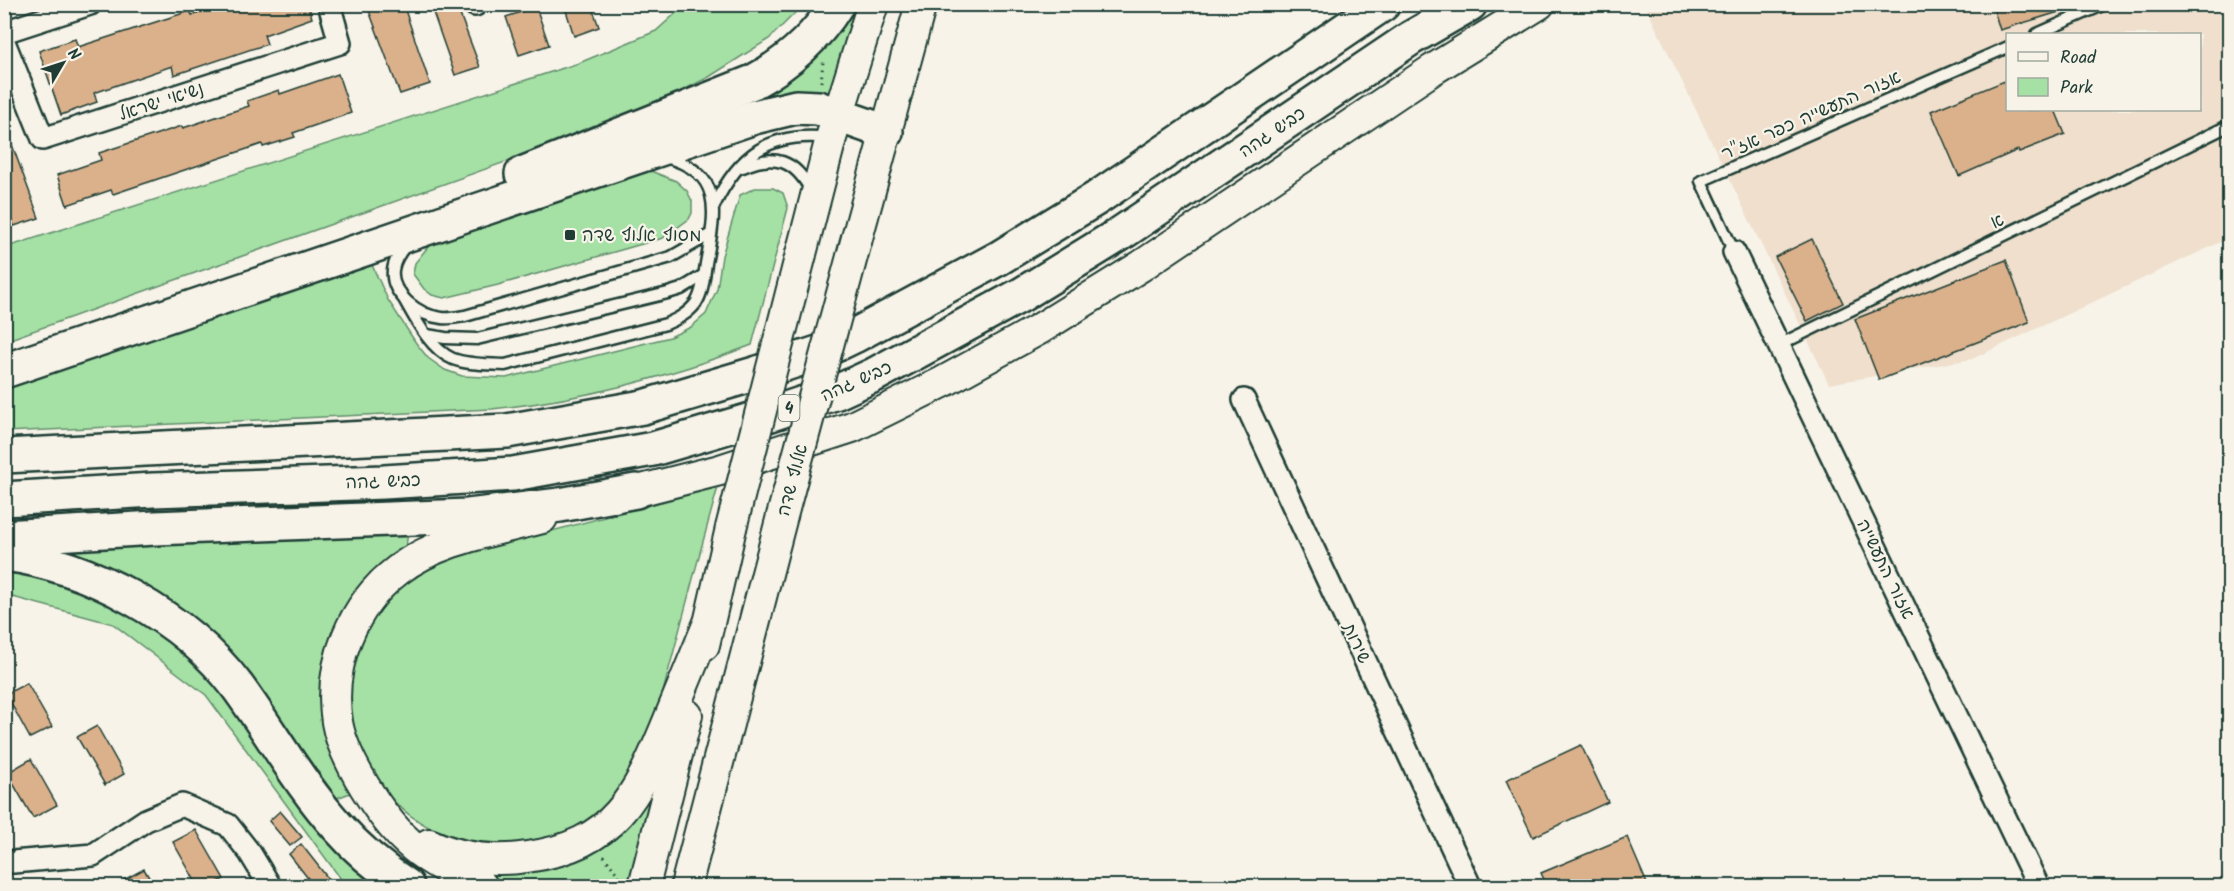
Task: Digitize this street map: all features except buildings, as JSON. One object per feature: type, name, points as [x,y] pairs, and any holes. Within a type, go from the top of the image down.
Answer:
[{"type":"highway","points":[[4,456],[507,431],[643,407],[758,373],[821,352],[999,258],[1097,198],[1383,4]]},
{"type":"highway","name":"כביש גהה","points":[[4,499],[513,474],[653,449],[837,392],[925,349],[1021,295],[1120,234],[1411,38],[1470,4]]},
{"type":"highway","points":[[158,319],[738,88],[775,70],[805,45],[828,16]]},
{"type":"highway","points":[[4,371],[754,117],[796,107],[847,128]]},
{"type":"highway","points":[[4,537],[155,528],[468,516],[560,505],[636,491]]},
{"type":"highway","points":[[4,554],[33,558],[90,576],[162,617],[191,640],[215,661],[236,685],[336,825],[375,863],[406,886]]},
{"type":"main road","name":"אלוף שדה","points":[[686,886],[857,238],[847,128],[873,4]]},
{"type":"main road","name":"אלוף שדה","points":[[634,885],[708,625],[814,204],[847,128],[921,4]]},
{"type":"main road","points":[[482,886],[454,873],[410,844],[392,826],[376,805],[354,766],[338,725],[335,701],[343,646],[352,625],[370,597],[399,568],[428,551],[453,542],[720,470],[852,427],[943,382],[1041,328],[1141,266],[1432,70],[1539,4]]},
{"type":"main road","points":[[376,805],[403,829],[420,840],[439,849],[480,858],[518,858],[559,852],[590,837],[616,816],[639,787],[652,762],[708,625]]},
{"type":"street","points":[[4,32],[90,4]]},
{"type":"street","name":"נשיאי ישראל","points":[[4,42],[43,139],[340,43],[328,4]]},
{"type":"street","name":"אזור התעשייה","points":[[1734,252],[2038,886]]},
{"type":"street","name":"שירות","points":[[1244,400],[1470,886]]},
{"type":"street","points":[[4,861],[93,855],[146,820],[182,805],[228,825],[250,853],[270,886]]},
{"type":"lane","points":[[2039,33],[2105,4]]},
{"type":"lane","name":"אזור התעשייה כפר אז\"ר","points":[[1734,252],[1701,181],[2006,47]]},
{"type":"lane","name":"א","points":[[1779,345],[2229,125]]},
{"type":"lane","points":[[714,206],[734,170],[760,147],[778,140],[847,128]]},
{"type":"lane","points":[[422,230],[405,246],[396,262],[393,270],[394,281],[427,335],[451,358],[465,362],[505,365],[666,324],[684,315],[700,296],[714,206],[711,190],[696,172],[674,159],[648,154]]},
{"type":"lane","points":[[734,170],[752,163],[781,160],[804,178],[813,194],[814,204]]},
{"type":"lane","points":[[400,292],[410,305],[424,314],[443,319],[465,316],[671,257],[711,234]]},
{"type":"lane","points":[[427,335],[477,339],[668,293],[681,289],[704,275]]},
{"type":"path","points":[[828,16],[825,32],[847,128]]},
{"type":"path","points":[[590,837],[634,885]]},
{"type":"shaded area","points":[[1645,5],[2229,5],[2229,238],[1972,359],[1829,384]]},
{"type":"green space","points":[[685,5],[803,5],[769,39],[709,77],[628,118],[5,341],[4,248],[579,63],[656,31]]},
{"type":"green space","points":[[844,5],[860,5],[833,100],[732,116]]},
{"type":"green space","points":[[648,170],[676,181],[687,191],[692,201],[692,213],[689,219],[663,238],[444,298],[432,295],[424,289],[413,274],[415,263],[431,243],[629,173]]},
{"type":"green space","points":[[755,188],[773,188],[783,193],[788,208],[752,345],[721,357],[624,386],[558,400],[492,409],[5,432],[4,385],[371,263],[388,300],[428,358],[445,370],[462,376],[506,378],[670,337],[691,327],[706,314],[717,289],[722,256],[740,195]]},
{"type":"green space","points":[[718,487],[649,741],[627,778],[606,807],[597,815],[568,831],[535,840],[472,842],[420,822],[381,786],[358,740],[351,688],[363,637],[395,592],[450,558]]},
{"type":"green space","points":[[408,530],[406,548],[391,558],[324,727],[334,762],[350,793],[337,798],[261,693],[56,554],[52,543]]},
{"type":"green space","points":[[4,574],[20,574],[64,584],[141,616],[211,676],[389,886],[346,886],[206,695],[113,624],[5,595]]},
{"type":"green space","points":[[648,791],[657,793],[634,886],[497,886],[458,868],[531,870],[567,864],[584,857],[598,847]]},
{"type":"place","name":"מסוף אלוף שדה","points":[[570,235]]}]
